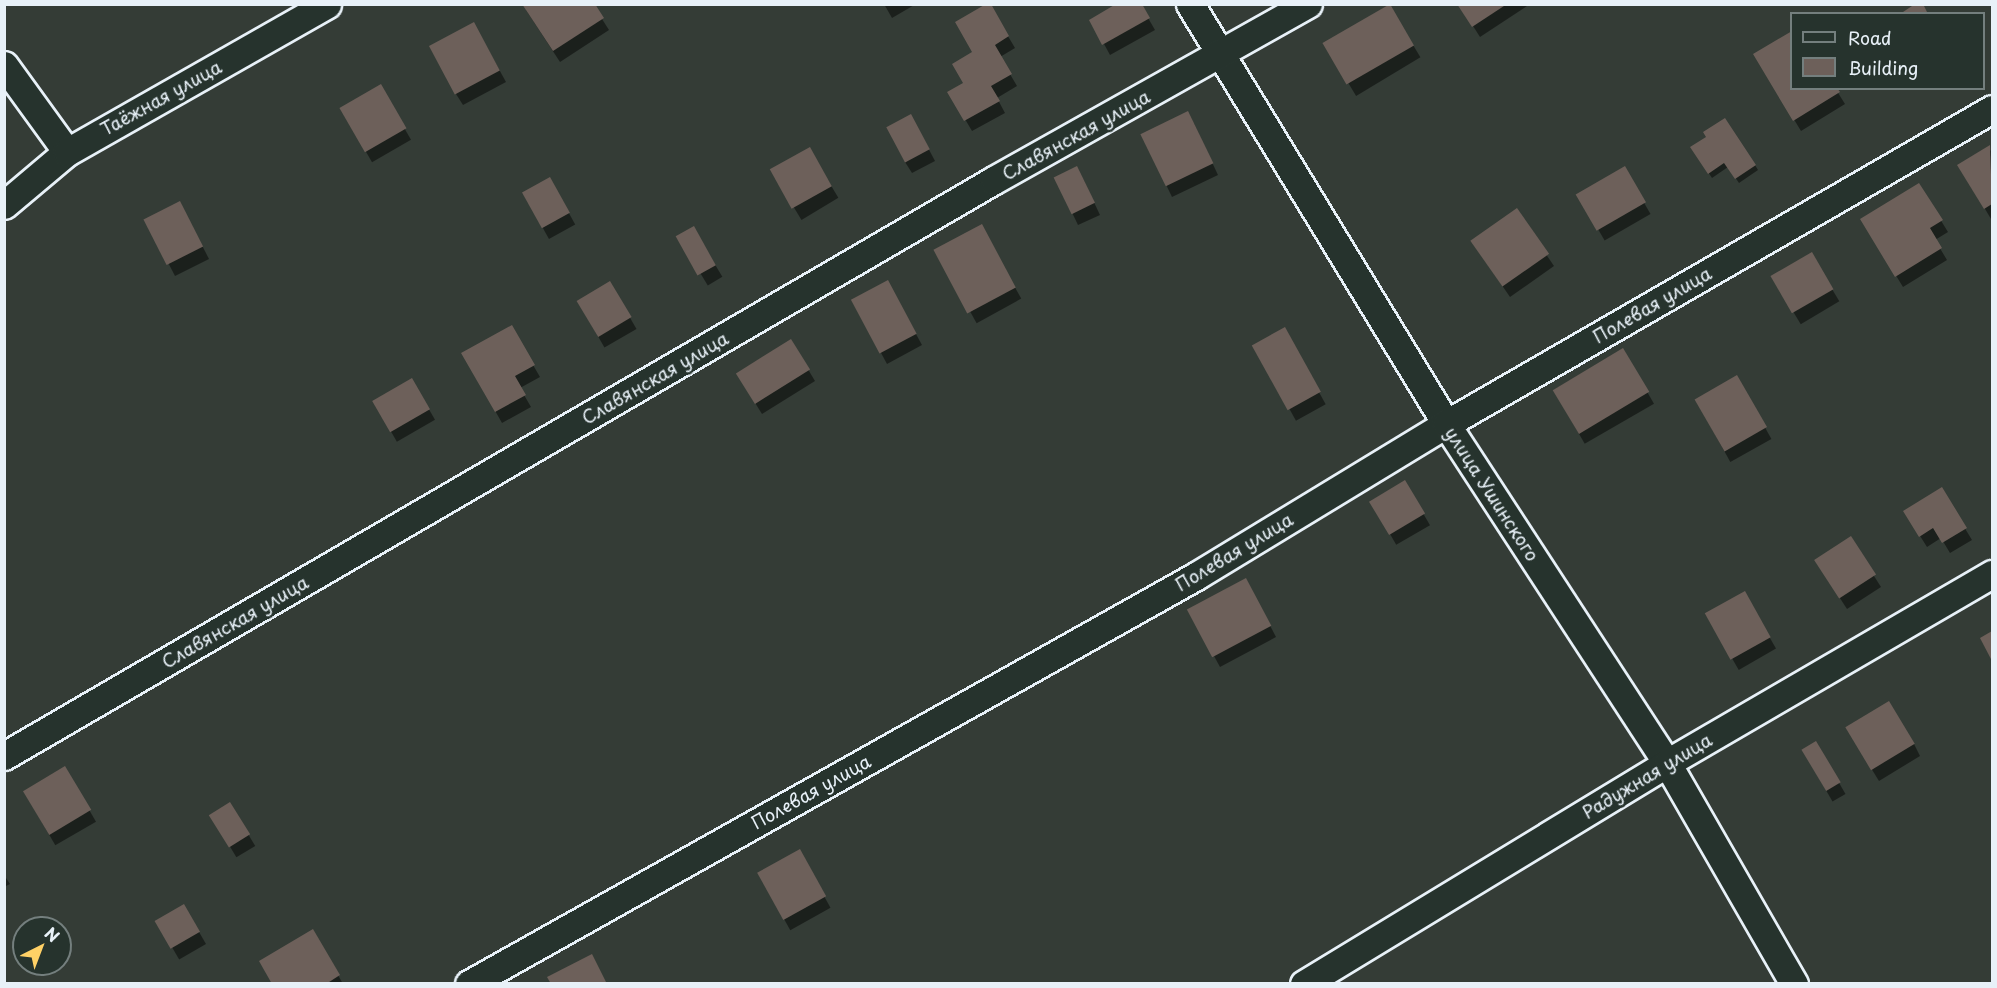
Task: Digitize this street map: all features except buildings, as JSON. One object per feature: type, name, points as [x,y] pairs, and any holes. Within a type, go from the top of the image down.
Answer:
[{"type":"street","name":"Таёжная улица","points":[[4,205],[67,152],[327,4]]},
{"type":"street","name":"улица Ушинского","points":[[1190,4],[1219,57],[1446,424],[1667,763],[1794,984]]},
{"type":"street","name":"Славянская улица","points":[[4,756],[994,180],[1219,57],[1308,4]]},
{"type":"street","points":[[4,64],[67,152]]},
{"type":"street","name":"Полевая улица","points":[[469,984],[1196,576],[1446,424],[1992,109]]},
{"type":"street","name":"Радужная улица","points":[[1304,984],[1667,763],[1992,574]]}]
